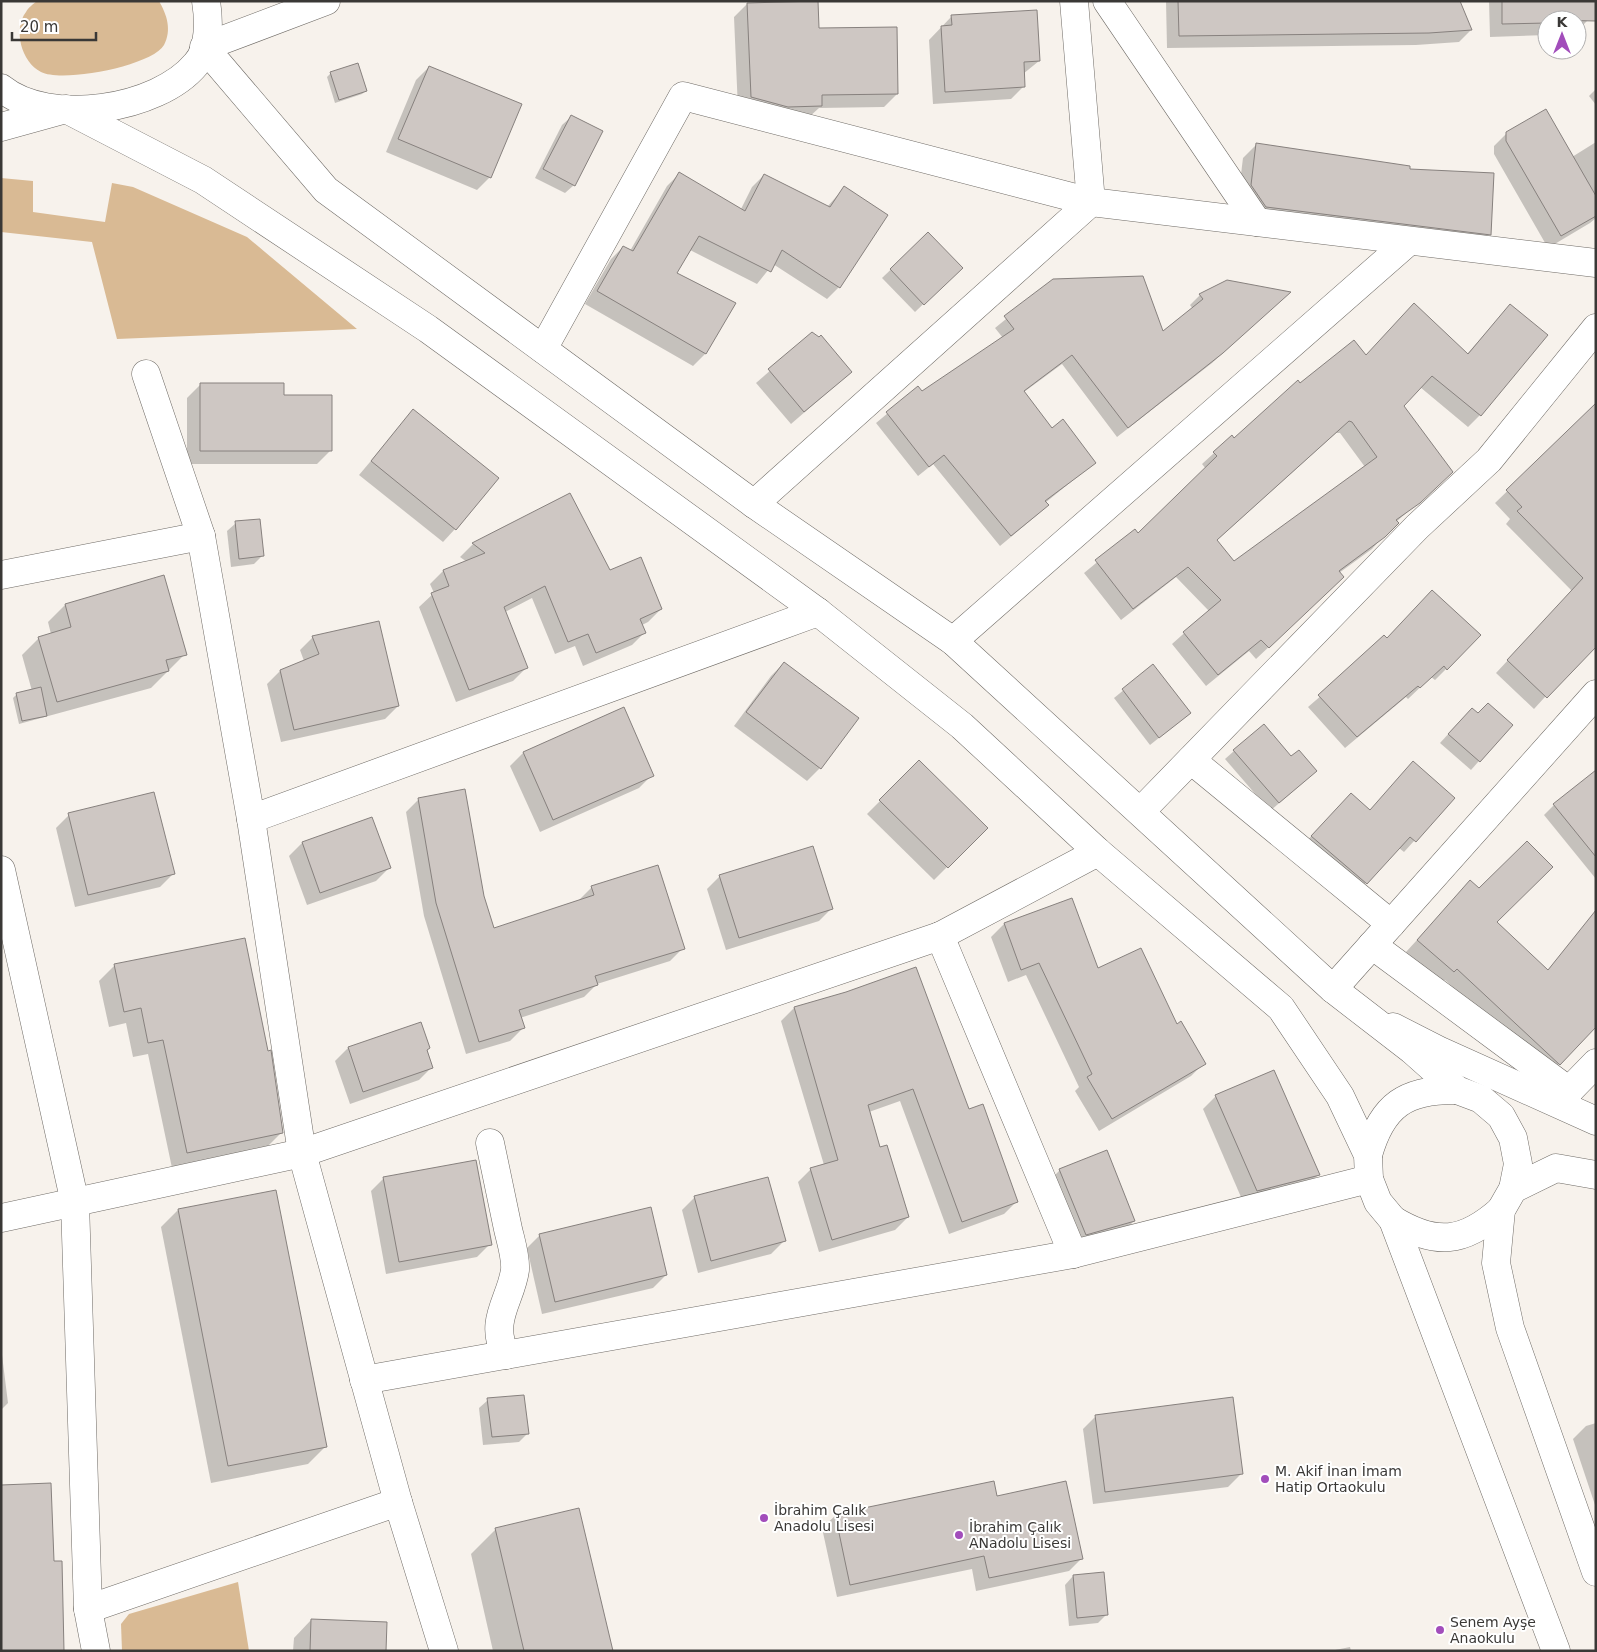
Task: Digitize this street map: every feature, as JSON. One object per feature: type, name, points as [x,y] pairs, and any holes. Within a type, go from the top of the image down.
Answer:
[{"type":"street","points":[[1,88],[28,102],[66,108],[113,107],[146,98],[175,82],[197,64],[207,34],[206,1]]},
{"type":"street","points":[[204,47],[326,1]]},
{"type":"street","points":[[1074,1],[1090,202]]},
{"type":"street","points":[[1107,1],[1257,222]]},
{"type":"street","points":[[204,47],[326,190],[754,504],[953,641],[1141,811],[1333,989],[1412,1050],[1457,1090]]},
{"type":"street","points":[[543,349],[683,96],[1090,202],[1596,263]]},
{"type":"street","points":[[1,127],[66,108],[203,180],[412,318],[818,612],[962,726],[1098,852],[1281,1008],[1340,1096],[1368,1167],[1378,1202],[1393,1220],[1556,1651]]},
{"type":"street","points":[[754,504],[1090,202]]},
{"type":"street","points":[[953,641],[1409,241]]},
{"type":"street","points":[[1141,811],[1417,527],[1489,460],[1596,328]]},
{"type":"street","points":[[146,374],[201,536],[251,820],[302,1153],[398,1502],[444,1651]]},
{"type":"street","points":[[1,575],[201,536]]},
{"type":"street","points":[[251,820],[818,612]]},
{"type":"street","points":[[1333,989],[1596,694]]},
{"type":"street","points":[[1191,760],[1391,924]]},
{"type":"street","points":[[1,1218],[302,1153],[940,936],[1098,852]]},
{"type":"street","points":[[1,870],[74,1203],[88,1609],[96,1651]]},
{"type":"street","points":[[940,936],[1073,1254]]},
{"type":"street","points":[[1372,946],[1596,1121]]},
{"type":"street","points":[[1357,1007],[1438,1050],[1564,1096]]},
{"type":"street","points":[[1564,1096],[1596,1063]]},
{"type":"street","points":[[1368,1167],[1374,1132],[1388,1112],[1407,1098],[1431,1090],[1457,1090],[1481,1099],[1500,1116],[1513,1138],[1518,1164],[1507,1200],[1496,1263],[1510,1328],[1596,1572]]},
{"type":"street","points":[[490,1143],[515,1262],[512,1284],[502,1307],[500,1321],[502,1347],[506,1355]]},
{"type":"street","points":[[364,1380],[1073,1254],[1368,1167]]},
{"type":"street","points":[[1393,1220],[1414,1232],[1437,1238],[1461,1236],[1483,1226],[1507,1200],[1556,1168],[1596,1175]]},
{"type":"street","points":[[88,1609],[398,1502]]},
{"type":"shaded area","points":[[37,1],[159,1],[168,23],[168,34],[164,45],[156,53],[143,60],[125,66],[86,74],[52,75],[41,72],[34,67],[28,61],[21,45],[20,27],[22,19],[28,9]]},
{"type":"shaded area","points":[[1,178],[33,181],[33,212],[105,222],[112,183],[133,187],[247,237],[357,329],[117,339],[92,242],[1,232]]},
{"type":"shaded area","points":[[238,1582],[249,1651],[122,1651],[121,1624],[129,1614]]},
{"type":"building","points":[[818,1],[819,28],[897,27],[898,94],[822,95],[822,106],[788,107],[751,97],[747,3]]},
{"type":"building","points":[[1178,1],[1460,1],[1472,30],[1429,33],[1179,36]]},
{"type":"building","points":[[1502,1],[1596,1],[1596,21],[1587,21],[1587,10],[1537,10],[1537,23],[1502,24]]},
{"type":"building","points":[[1037,10],[1040,61],[1024,62],[1025,87],[945,92],[941,26],[952,25],[951,15]]},
{"type":"building","points":[[358,63],[367,91],[339,100],[330,72]]},
{"type":"building","points":[[429,66],[522,104],[491,178],[398,139]]},
{"type":"building","points":[[1546,109],[1596,196],[1596,216],[1561,236],[1506,141],[1506,132]]},
{"type":"building","points":[[571,115],[603,131],[575,186],[543,169]]},
{"type":"building","points":[[1256,143],[1410,166],[1410,169],[1494,173],[1491,235],[1266,207],[1251,185]]},
{"type":"building","points":[[679,172],[745,211],[764,174],[830,207],[844,186],[888,215],[840,288],[782,250],[771,272],[699,236],[677,273],[736,303],[706,354],[597,291],[623,246],[633,251]]},
{"type":"building","points":[[928,232],[963,268],[924,305],[890,269]]},
{"type":"building","points":[[1143,276],[1163,331],[1203,299],[1199,294],[1227,280],[1291,292],[1223,353],[1128,428],[1072,355],[1024,391],[1052,428],[1063,419],[1096,463],[1045,501],[1049,505],[1011,536],[944,455],[929,467],[886,412],[918,386],[922,391],[1014,329],[1004,316],[1053,279]]},
{"type":"building","points":[[1414,303],[1468,354],[1510,304],[1548,335],[1481,416],[1432,376],[1404,406],[1453,472],[1420,503],[1396,520],[1399,523],[1385,537],[1339,571],[1344,577],[1269,648],[1261,640],[1218,675],[1183,632],[1221,600],[1188,567],[1133,609],[1095,560],[1135,529],[1138,533],[1217,456],[1213,452],[1232,435],[1234,438],[1298,380],[1300,383],[1354,340],[1366,355]],"holes":[[[1349,421],[1352,422],[1377,457],[1234,561],[1217,540]]]},
{"type":"building","points":[[812,332],[819,337],[821,335],[852,372],[804,412],[768,369]]},
{"type":"building","points":[[200,383],[284,383],[284,395],[332,395],[332,451],[200,451]]},
{"type":"building","points":[[1596,403],[1596,647],[1547,698],[1507,660],[1583,578],[1517,511],[1522,507],[1506,490]]},
{"type":"building","points":[[413,409],[499,478],[456,530],[371,461]]},
{"type":"building","points":[[570,493],[610,570],[641,557],[662,609],[640,619],[646,633],[596,653],[588,634],[568,642],[545,586],[504,607],[528,668],[469,690],[431,593],[449,586],[443,570],[485,553],[472,543]]},
{"type":"building","points":[[260,519],[264,556],[239,559],[235,521]]},
{"type":"building","points":[[164,575],[187,655],[166,660],[169,671],[57,702],[38,637],[71,627],[65,604]]},
{"type":"building","points":[[1432,590],[1481,635],[1447,670],[1444,666],[1420,688],[1418,686],[1357,737],[1318,695],[1384,635],[1387,638]]},
{"type":"building","points":[[379,621],[399,706],[294,730],[280,670],[319,654],[312,636]]},
{"type":"building","points":[[784,662],[859,718],[821,769],[746,712]]},
{"type":"building","points":[[1153,664],[1191,713],[1159,738],[1122,689]]},
{"type":"building","points":[[41,687],[47,716],[22,721],[16,693]]},
{"type":"building","points":[[1488,703],[1513,725],[1480,762],[1448,734],[1472,708],[1478,713]]},
{"type":"building","points":[[624,707],[654,776],[553,820],[523,752]]},
{"type":"building","points":[[1264,724],[1291,756],[1299,750],[1317,771],[1279,803],[1233,750]]},
{"type":"building","points":[[919,760],[988,828],[948,868],[879,800]]},
{"type":"building","points":[[1413,761],[1455,798],[1416,842],[1410,837],[1367,884],[1311,836],[1351,793],[1370,810]]},
{"type":"building","points":[[1596,770],[1596,857],[1553,804]]},
{"type":"building","points":[[465,789],[484,896],[494,928],[594,895],[591,886],[658,865],[685,949],[595,976],[598,985],[519,1010],[525,1028],[479,1042],[436,903],[418,798]]},
{"type":"building","points":[[154,792],[175,874],[88,895],[68,813]]},
{"type":"building","points":[[372,817],[391,868],[320,893],[302,842]]},
{"type":"building","points":[[1527,841],[1553,867],[1497,922],[1548,970],[1596,910],[1596,1027],[1560,1065],[1457,969],[1454,972],[1417,940],[1470,880],[1479,888]]},
{"type":"building","points":[[813,846],[833,909],[739,938],[719,875]]},
{"type":"building","points":[[1072,898],[1098,968],[1141,948],[1177,1024],[1181,1021],[1206,1064],[1112,1119],[1087,1077],[1092,1074],[1039,963],[1021,970],[1004,923]]},
{"type":"building","points":[[245,938],[268,1051],[271,1050],[283,1133],[187,1153],[163,1040],[148,1043],[141,1008],[124,1012],[114,964]]},
{"type":"building","points":[[916,967],[969,1109],[983,1104],[1018,1202],[962,1222],[913,1089],[868,1105],[880,1147],[887,1145],[909,1217],[832,1240],[810,1168],[838,1160],[794,1007],[846,992]]},
{"type":"building","points":[[421,1022],[430,1048],[427,1050],[433,1068],[363,1092],[348,1047]]},
{"type":"building","points":[[1274,1070],[1320,1175],[1257,1191],[1215,1095]]},
{"type":"building","points":[[1107,1150],[1135,1221],[1086,1235],[1059,1169]]},
{"type":"building","points":[[476,1160],[492,1245],[399,1262],[383,1177]]},
{"type":"building","points":[[768,1177],[786,1241],[711,1261],[694,1196]]},
{"type":"building","points":[[276,1190],[327,1447],[228,1466],[178,1209]]},
{"type":"building","points":[[651,1207],[667,1275],[555,1302],[539,1234]]},
{"type":"building","points":[[524,1395],[529,1434],[492,1437],[487,1398]]},
{"type":"building","points":[[1233,1397],[1243,1474],[1105,1492],[1095,1415]]},
{"type":"building","name":"İbrahim Çalık ANadolu Lisesi","points":[[994,1481],[997,1496],[1066,1481],[1083,1559],[989,1578],[984,1556],[850,1585],[835,1514]]},
{"type":"building","points":[[51,1483],[54,1561],[62,1561],[64,1651],[1,1651],[1,1485]]},
{"type":"building","points":[[579,1508],[613,1651],[524,1651],[495,1528]]},
{"type":"building","points":[[1104,1572],[1108,1615],[1077,1618],[1073,1575]]},
{"type":"building","points":[[311,1619],[387,1622],[386,1651],[310,1651]]},
{"type":"place","name":"M. Akif İnan İmam Hatip Ortaokulu","points":[[1265,1479]]},
{"type":"place","name":"İbrahim Çalık Anadolu Lisesi","points":[[764,1518]]},
{"type":"place","name":"İbrahim Çalık ANadolu Lisesi","points":[[959,1535]]},
{"type":"place","name":"Senem Ayşe Anaokulu","points":[[1440,1630]]}]
